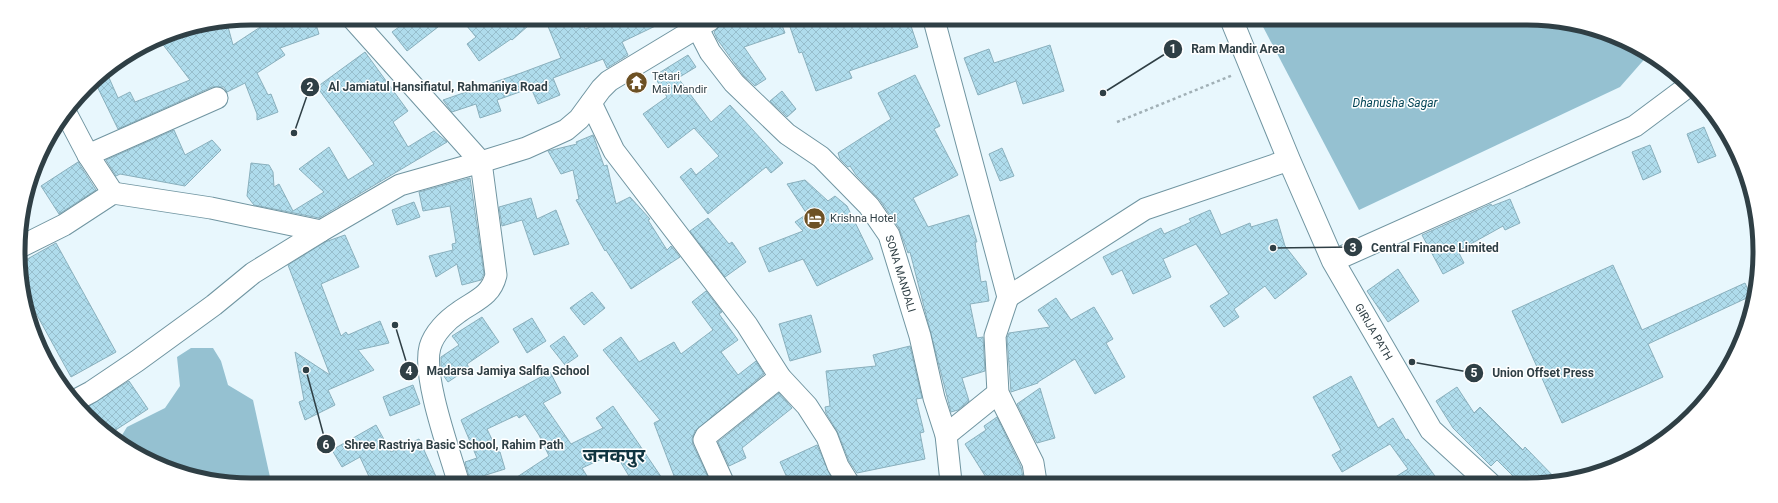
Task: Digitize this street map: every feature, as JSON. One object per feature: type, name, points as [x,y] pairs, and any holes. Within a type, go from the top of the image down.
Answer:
[{"type":"main road","name":"GIRIJA PATH","points":[[1234,25],[1333,262],[1431,430],[1484,478]]},
{"type":"street","points":[[358,25],[481,162],[496,274],[494,286],[488,292],[457,313],[437,332],[430,347],[429,364],[432,390],[457,478]]},
{"type":"street","points":[[79,398],[137,361],[214,305],[253,273],[400,185],[526,148],[566,130],[579,120],[609,81],[695,25]]},
{"type":"street","name":"SONA MANDALI","points":[[701,25],[710,52],[734,83],[787,134],[821,157],[869,206],[889,235],[920,336],[934,398],[946,435],[951,478]]},
{"type":"street","points":[[935,25],[1008,297],[995,336],[998,393],[1033,464],[1035,478]]},
{"type":"street","points":[[1333,262],[1635,126],[1685,89]]},
{"type":"street","points":[[88,155],[217,98]]},
{"type":"street","points":[[591,103],[614,151],[742,320],[780,377],[807,406],[827,437],[838,466],[846,478]]},
{"type":"street","points":[[69,118],[88,155],[113,193]]},
{"type":"street","points":[[1008,297],[1145,209],[1289,160]]},
{"type":"street","points":[[25,244],[64,225],[113,193],[211,208],[321,231]]},
{"type":"street","points":[[721,478],[704,440],[706,436],[780,377]]},
{"type":"street","points":[[946,435],[998,393]]},
{"type":"path","points":[[1117,122],[1251,68]]},
{"type":"water","name":"Dhanusha Sagar","points":[[1262,25],[1541,25],[1571,29],[1599,37],[1627,48],[1645,58],[1620,87],[1359,210]]},
{"type":"water","points":[[191,348],[213,348],[221,361],[228,385],[253,400],[270,478],[237,478],[207,474],[179,466],[151,455],[121,436],[127,427],[165,408],[180,386],[177,357]]},
{"type":"building","points":[[263,25],[316,25],[319,34],[280,48],[285,55],[257,73],[268,95],[271,94],[278,112],[257,120],[257,114],[245,83],[227,92],[224,87],[212,87],[118,129],[97,86],[108,76],[118,98],[130,92],[135,102],[190,80],[162,43],[207,29],[228,26],[233,45]]},
{"type":"building","points":[[402,25],[436,25],[438,27],[407,51],[392,32]]},
{"type":"building","points":[[466,25],[529,25],[512,40],[511,39],[479,61],[467,44],[476,37]]},
{"type":"building","points":[[547,25],[583,25],[585,29],[595,25],[657,25],[622,42],[628,55],[607,68],[603,59],[553,78],[560,95],[538,104],[531,88],[497,100],[501,111],[480,118],[476,104],[452,112],[443,100],[521,73],[561,58]]},
{"type":"building","points":[[782,25],[785,33],[744,47],[766,79],[755,86],[743,75],[717,39],[714,32],[720,26]]},
{"type":"building","points":[[789,25],[911,25],[918,47],[849,71],[852,78],[816,91],[802,52],[799,53]]},
{"type":"building","points":[[1050,45],[1064,91],[1023,104],[1016,81],[978,95],[964,58],[989,49],[994,63]]},
{"type":"building","points":[[365,52],[408,111],[393,122],[408,147],[434,131],[447,142],[319,218],[254,205],[247,196],[251,163],[269,165],[273,172],[274,187],[279,184],[293,211],[324,192],[299,169],[329,147],[348,180],[374,164],[317,87]]},
{"type":"building","points":[[688,55],[696,67],[678,78],[711,122],[730,105],[783,163],[771,173],[766,167],[708,214],[680,177],[691,168],[696,175],[719,156],[694,128],[668,148],[643,114],[667,97],[654,76]]},
{"type":"building","points":[[915,75],[940,126],[934,129],[958,175],[913,198],[928,227],[969,215],[977,242],[975,242],[981,282],[986,281],[989,301],[970,304],[977,338],[983,337],[985,371],[962,378],[969,401],[958,410],[951,412],[910,252],[908,253],[899,228],[879,199],[856,175],[850,166],[848,167],[840,159],[838,153],[891,119],[878,93]]},
{"type":"building","points":[[782,91],[796,109],[787,117],[770,101]]},
{"type":"building","points":[[1704,127],[1716,156],[1698,163],[1687,134]]},
{"type":"building","points":[[174,130],[185,155],[212,140],[221,150],[185,186],[120,174],[116,176],[106,160]]},
{"type":"building","points":[[593,135],[604,166],[607,165],[616,204],[630,197],[650,219],[648,220],[667,250],[671,246],[680,257],[631,289],[606,250],[605,251],[576,200],[579,199],[573,170],[561,174],[548,151],[577,144],[576,142]]},
{"type":"building","points":[[1650,145],[1661,172],[1643,180],[1632,152]]},
{"type":"building","points":[[1002,148],[1014,176],[1000,181],[989,154]]},
{"type":"building","points":[[78,162],[96,190],[59,214],[41,186]]},
{"type":"building","points":[[470,178],[484,274],[481,280],[462,285],[457,264],[436,277],[429,256],[453,250],[452,244],[456,243],[450,206],[423,211],[419,192]]},
{"type":"building","points":[[805,180],[828,201],[835,196],[847,206],[873,259],[817,286],[803,259],[769,272],[759,248],[803,231],[795,222],[807,214],[787,184]]},
{"type":"building","points":[[531,198],[537,219],[556,210],[569,244],[534,255],[522,220],[502,226],[499,207]]},
{"type":"building","points":[[1510,199],[1520,223],[1505,230],[1503,226],[1458,251],[1464,263],[1443,274],[1422,235],[1491,204],[1492,206]]},
{"type":"building","points":[[414,202],[420,217],[397,225],[392,210]]},
{"type":"building","points":[[1210,210],[1221,235],[1250,223],[1251,227],[1277,219],[1285,246],[1307,274],[1275,299],[1265,286],[1234,309],[1239,317],[1224,327],[1210,306],[1229,294],[1196,244],[1163,259],[1171,277],[1133,294],[1122,270],[1112,275],[1103,257],[1161,228],[1164,234],[1191,222],[1189,219]]},
{"type":"building","points":[[708,218],[729,244],[732,242],[746,262],[725,277],[690,231]]},
{"type":"building","points":[[345,235],[359,267],[321,284],[341,336],[346,332],[348,335],[380,321],[389,343],[358,350],[374,370],[328,390],[335,405],[305,420],[299,402],[304,400],[295,352],[330,375],[288,265],[325,242]]},
{"type":"building","points":[[56,243],[116,352],[71,377],[32,305],[29,296],[25,260]]},
{"type":"building","points":[[1613,265],[1642,330],[1745,283],[1749,293],[1749,297],[1648,344],[1663,377],[1562,423],[1512,311]]},
{"type":"building","points":[[1398,269],[1419,301],[1388,322],[1367,291]]},
{"type":"building","points":[[706,291],[722,312],[719,314],[738,340],[721,352],[738,375],[756,361],[764,374],[695,431],[692,439],[693,445],[709,478],[675,478],[654,423],[660,420],[603,350],[621,337],[639,362],[674,342],[681,354],[713,330],[692,302]]},
{"type":"building","points":[[592,292],[605,308],[584,325],[570,308]]},
{"type":"building","points":[[1056,298],[1071,320],[1094,307],[1113,339],[1106,343],[1125,377],[1095,394],[1075,359],[1038,383],[1011,392],[1007,338],[1009,333],[1050,327],[1038,310]]},
{"type":"building","points":[[811,315],[821,352],[790,361],[779,324]]},
{"type":"building","points":[[482,317],[499,342],[467,364],[469,368],[448,382],[441,372],[441,357],[459,345],[452,336]]},
{"type":"building","points":[[532,318],[546,341],[527,353],[513,329]]},
{"type":"building","points":[[564,336],[578,356],[565,365],[550,346]]},
{"type":"building","points":[[910,346],[922,398],[916,399],[924,432],[920,433],[925,459],[857,473],[849,461],[837,431],[826,413],[825,407],[830,406],[826,371],[876,366],[873,355]]},
{"type":"building","points":[[550,372],[561,393],[543,403],[571,444],[603,428],[596,418],[613,406],[662,478],[630,478],[615,453],[582,468],[588,478],[516,478],[549,456],[539,435],[525,414],[519,418],[517,415],[487,429],[498,452],[500,452],[505,469],[476,478],[469,478],[465,462],[477,458],[461,420]]},
{"type":"building","points":[[1351,376],[1378,428],[1393,418],[1406,440],[1408,439],[1436,478],[1394,478],[1408,469],[1390,444],[1342,472],[1332,455],[1341,450],[1313,397]]},
{"type":"building","points":[[129,381],[148,409],[114,431],[87,407]]},
{"type":"building","points":[[413,385],[420,404],[390,416],[383,397]]},
{"type":"building","points":[[1457,387],[1474,413],[1480,407],[1523,450],[1525,447],[1553,476],[1515,478],[1497,460],[1491,466],[1453,428],[1436,401]]},
{"type":"building","points":[[1040,388],[1055,438],[1037,443],[1017,404]]},
{"type":"building","points":[[779,393],[792,408],[742,448],[746,458],[729,466],[718,442]]},
{"type":"building","points":[[997,417],[1021,467],[1023,478],[986,478],[965,444],[986,430],[984,426]]},
{"type":"building","points":[[376,425],[391,452],[419,439],[437,478],[370,478],[360,457],[342,467],[332,450]]},
{"type":"building","points":[[817,445],[832,478],[787,478],[780,462]]},
{"type":"place","name":"Tetari Mai Mandir","points":[[637,82]]},
{"type":"place","name":"Ram Mandir Area","points":[[1103,93]]},
{"type":"place","name":"Al Jamiatul Hansifiatul, Rahmaniya Road","points":[[294,133]]},
{"type":"place","name":"Krishna Hotel","points":[[814,218]]},
{"type":"place","name":"Central Finance Limited","points":[[1273,248]]},
{"type":"place","name":"Madarsa Jamiya Salfia School","points":[[395,325]]},
{"type":"place","name":"Union Offset Press","points":[[1412,362]]},
{"type":"place","name":"Shree Rastriya Basic School, Rahim Path","points":[[306,370]]},
{"type":"district","name":"जनकपुर","points":[[614,455]]}]
